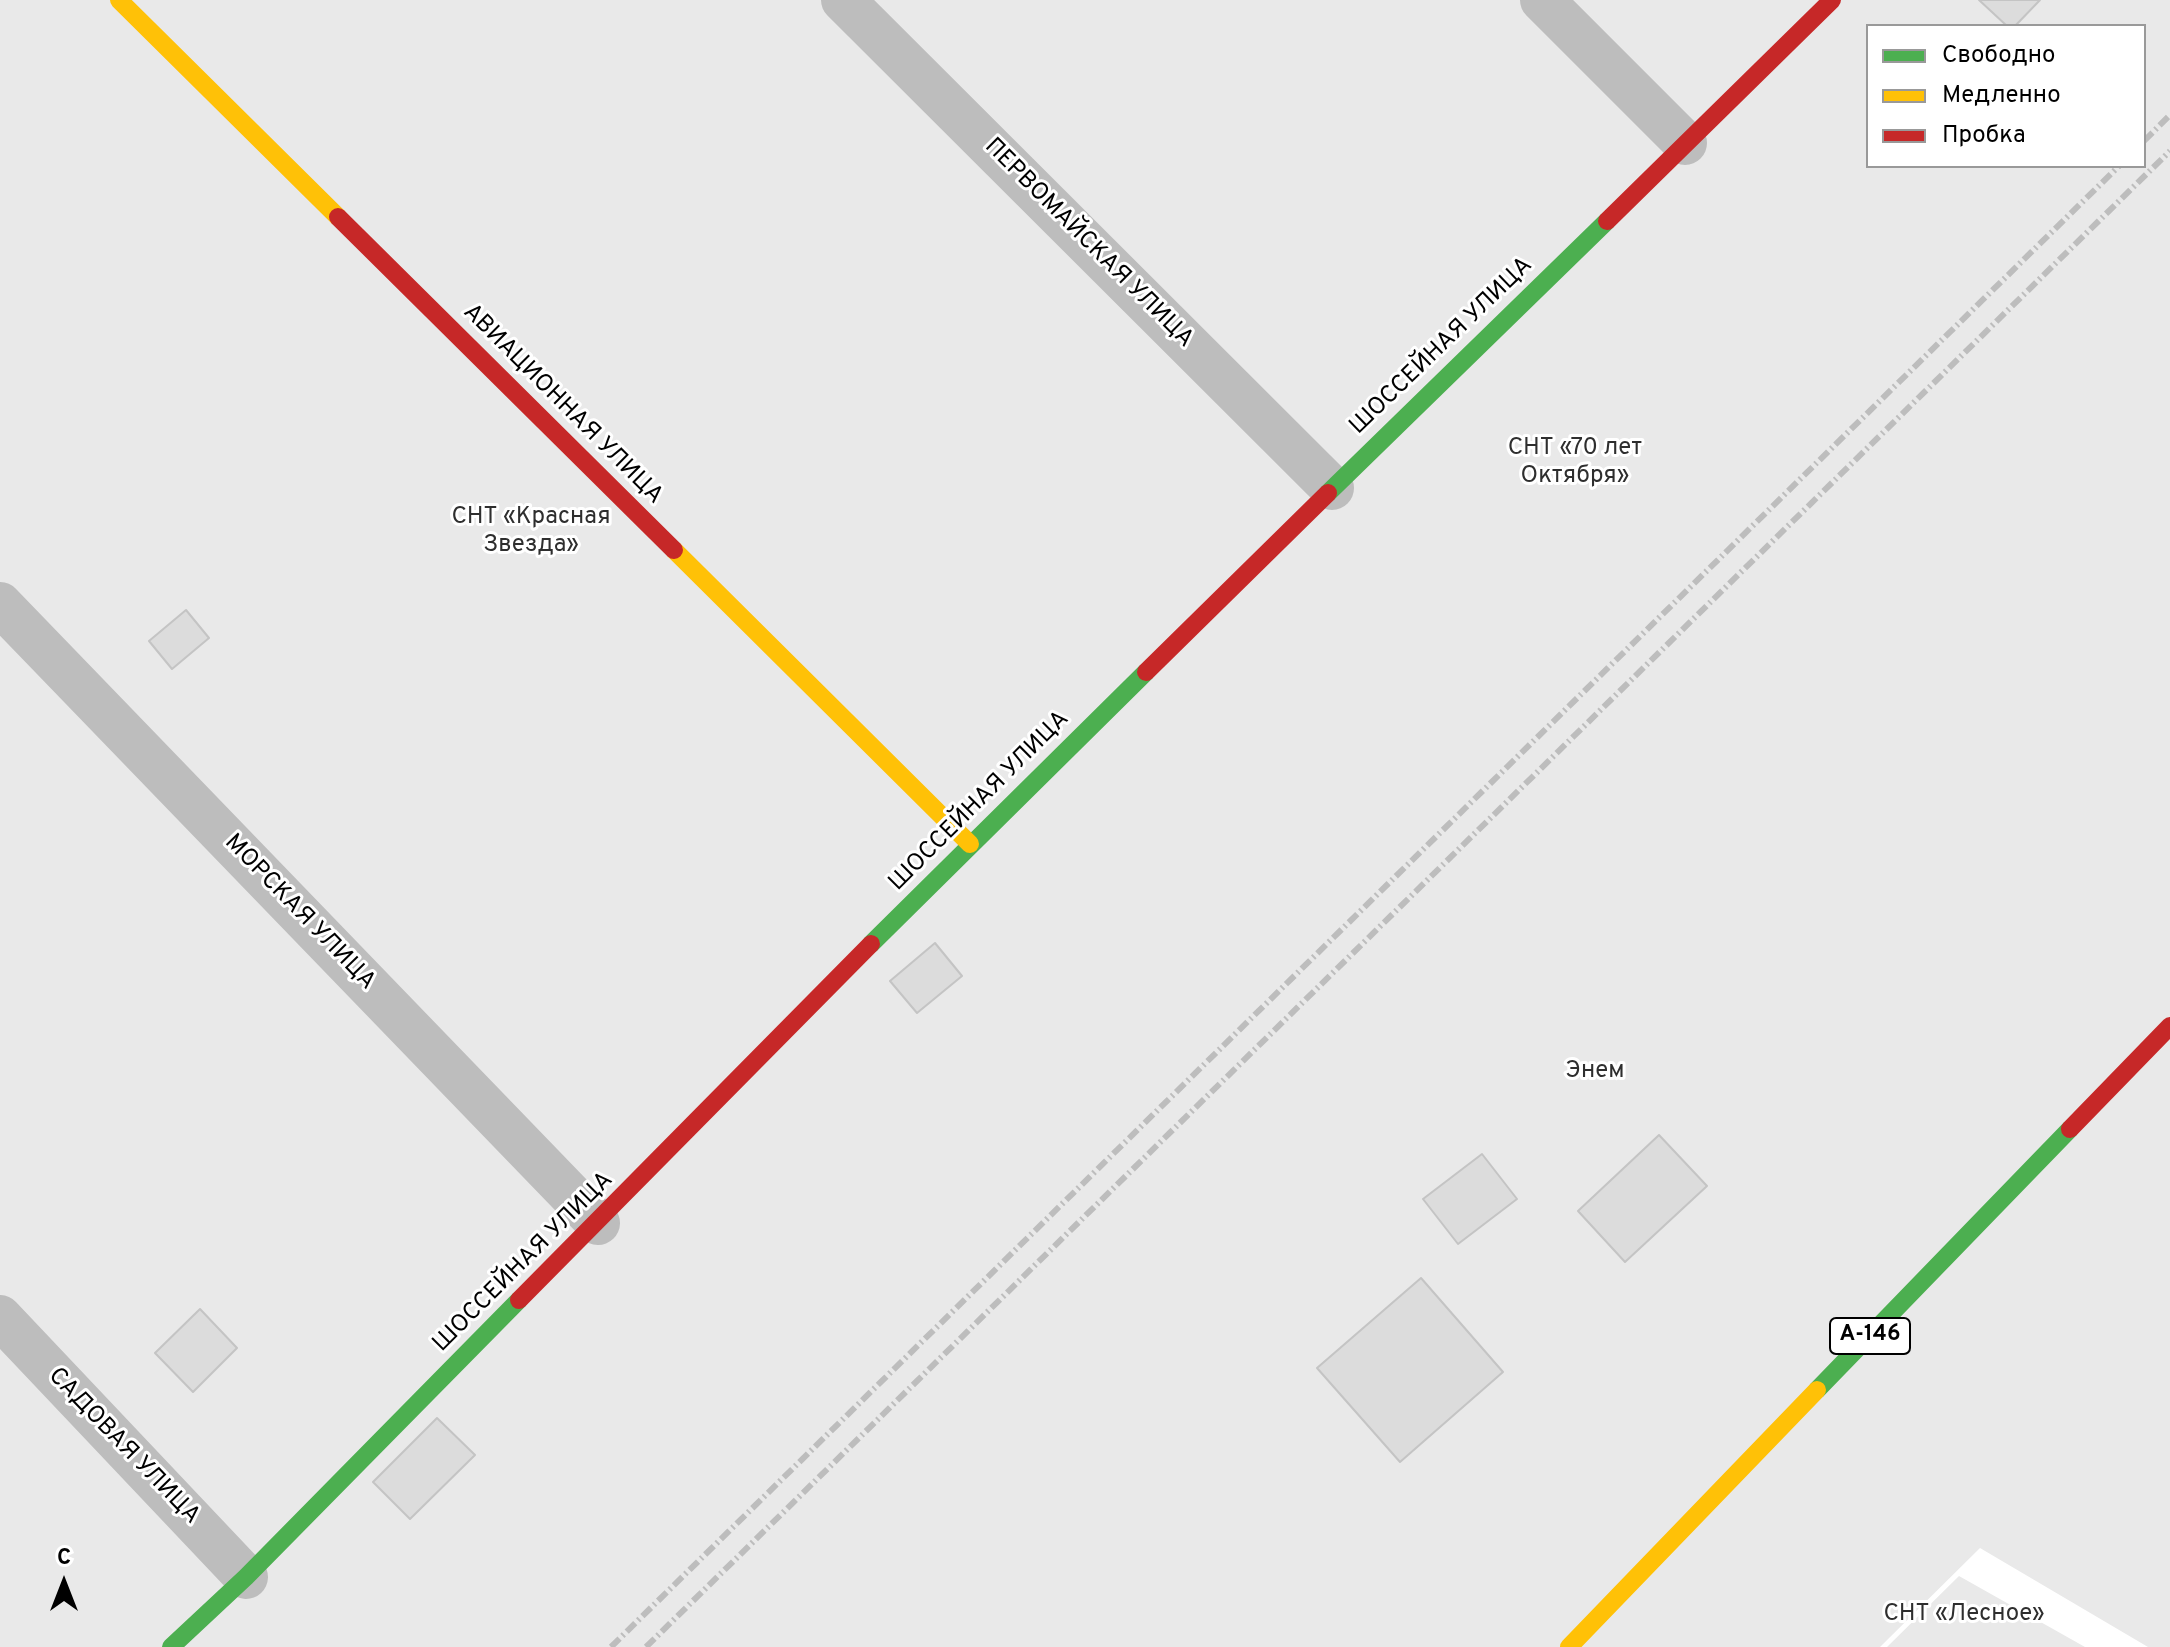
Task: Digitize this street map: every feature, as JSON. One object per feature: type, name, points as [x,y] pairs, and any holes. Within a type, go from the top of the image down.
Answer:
[{"type":"main road","name":"АВИАЦИОННАЯ УЛИЦА","points":[[119,0],[970,844]]},
{"type":"main road","name":"ШОССЕЙНАЯ УЛИЦА","points":[[171,1647],[246,1577],[970,844],[1832,0]]},
{"type":"main road","name":"А-146","points":[[1569,1647],[2170,1026]]},
{"type":"street","name":"ПЕРВОМАЙСКАЯ УЛИЦА","points":[[843,0],[1332,488]]},
{"type":"street","points":[[1542,0],[1685,143]]},
{"type":"street","name":"МОРСКАЯ УЛИЦА","points":[[0,604],[598,1223]]},
{"type":"street","name":"САДОВАЯ УЛИЦА","points":[[0,1317],[246,1577]]},
{"type":"green space","points":[[0,0],[2170,0],[2170,1647],[2148,1647],[1980,1548],[1880,1647],[0,1647]]},
{"type":"green space","name":"СНТ «Лесное»","points":[[1959,1576],[2085,1647],[1887,1647]]},
{"type":"building","points":[[1979,0],[2040,0],[2017,24],[2005,24]]},
{"type":"building","points":[[186,610],[209,638],[172,669],[149,641]]},
{"type":"building","points":[[935,943],[962,976],[917,1013],[890,981]]},
{"type":"building","points":[[1659,1135],[1707,1186],[1625,1262],[1578,1211]]},
{"type":"building","points":[[1482,1154],[1517,1199],[1458,1244],[1423,1199]]},
{"type":"building","points":[[1421,1278],[1503,1372],[1400,1462],[1317,1368]]},
{"type":"building","points":[[200,1309],[237,1348],[193,1392],[155,1353]]},
{"type":"building","points":[[437,1418],[475,1455],[410,1519],[373,1482]]},
{"type":"railway","points":[[2146,139],[2170,115]]},
{"type":"railway","points":[[646,1647],[2170,151]]},
{"type":"railway","points":[[611,1647],[2117,168]]},
{"type":"traffic: fast","points":[[1328,493],[1607,221]]},
{"type":"traffic: fast","points":[[871,944],[1146,672]]},
{"type":"traffic: fast","points":[[1817,1390],[2070,1129]]},
{"type":"traffic: fast","points":[[171,1647],[246,1577],[519,1300]]},
{"type":"traffic: slow","points":[[119,0],[338,217]]},
{"type":"traffic: slow","points":[[674,550],[970,844]]},
{"type":"traffic: slow","points":[[1569,1647],[1817,1390]]},
{"type":"traffic: jam","points":[[1607,221],[1832,0]]},
{"type":"traffic: jam","points":[[338,217],[674,550]]},
{"type":"traffic: jam","points":[[1146,672],[1328,493]]},
{"type":"traffic: jam","points":[[519,1300],[871,944]]},
{"type":"traffic: jam","points":[[2070,1129],[2170,1026]]},
{"type":"park label","name":"СНТ «70 лет Октября»","points":[[1575,463]]},
{"type":"park label","name":"СНТ «Красная Звезда»","points":[[531,532]]},
{"type":"park label","name":"Энем","points":[[1595,1072]]}]
